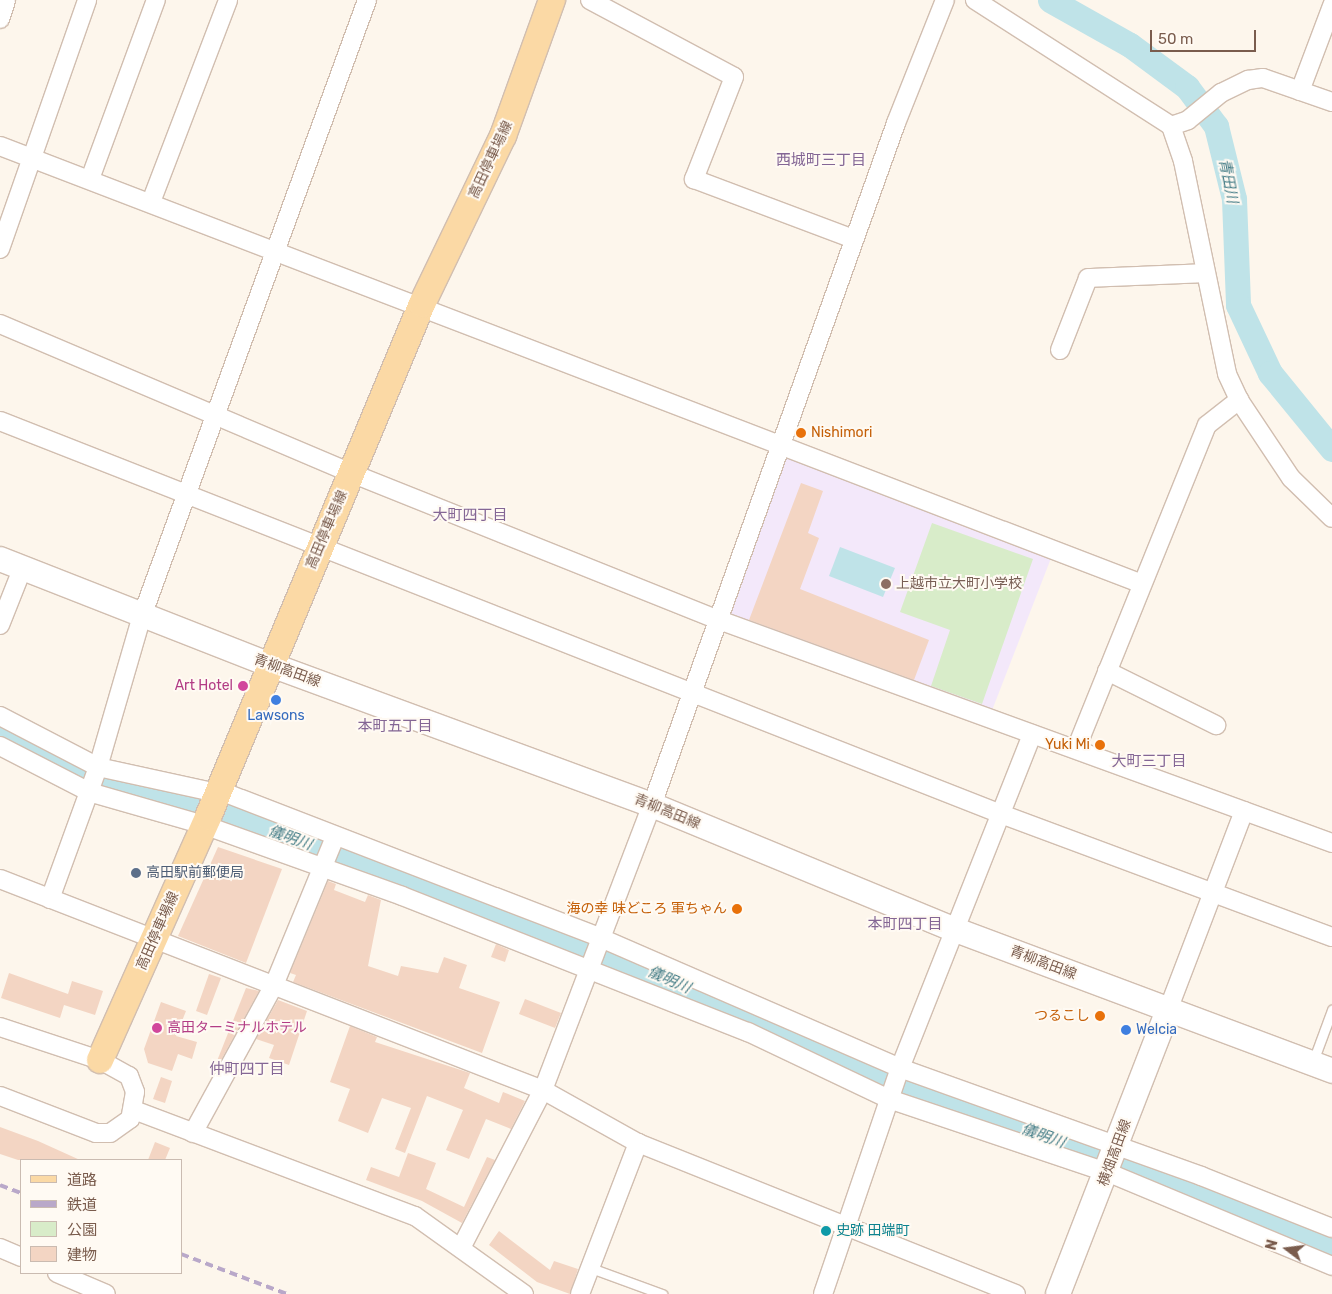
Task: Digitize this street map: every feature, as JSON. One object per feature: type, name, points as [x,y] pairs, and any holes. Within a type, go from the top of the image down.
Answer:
[{"type":"main road","name":"高田停車場線","points":[[100,1060],[156,939],[422,304],[503,136],[552,0]]},
{"type":"main road","name":"青柳高田線","points":[[0,559],[271,665],[652,805],[953,929],[1322,1068]]},
{"type":"main road","name":"横畑高田線","points":[[1058,1294],[1109,1171],[1168,1010]]},
{"type":"street","points":[[0,248],[87,0]]},
{"type":"street","points":[[90,180],[156,0]]},
{"type":"street","points":[[151,202],[228,0]]},
{"type":"street","points":[[50,899],[98,767],[142,616],[189,494],[274,249],[367,0]]},
{"type":"street","points":[[590,0],[734,76],[694,179],[854,239]]},
{"type":"street","points":[[462,1246],[543,1090],[652,805],[784,444],[854,239],[945,0]]},
{"type":"street","points":[[975,0],[1171,126],[1183,161],[1220,348],[1239,400],[1291,478],[1332,518]]},
{"type":"street","points":[[1300,91],[1332,6]]},
{"type":"street","points":[[1171,126],[1188,120],[1238,83],[1263,78],[1332,102]]},
{"type":"street","points":[[0,146],[422,304],[1142,584]]},
{"type":"street","points":[[1060,350],[1088,278],[1205,273]]},
{"type":"street","points":[[0,324],[217,414],[351,473],[719,620],[1332,843]]},
{"type":"street","points":[[1076,749],[1207,425],[1239,400]]},
{"type":"street","points":[[0,422],[320,545],[1001,814],[1332,937]]},
{"type":"street","points":[[0,625],[23,567]]},
{"type":"street","points":[[1107,671],[1216,725]]},
{"type":"street","points":[[0,716],[98,767],[212,805],[333,840],[601,938],[900,1068],[1117,1145],[1332,1228]]},
{"type":"street","points":[[823,1294],[844,1227],[900,1068],[953,929],[1032,734]]},
{"type":"street","points":[[0,746],[89,792],[212,805],[323,867],[591,966],[748,1032],[890,1095],[1109,1171],[1332,1266]]},
{"type":"street","points":[[1168,1010],[1244,811]]},
{"type":"street","points":[[193,1133],[274,985],[333,840]]},
{"type":"street","points":[[0,879],[543,1090],[638,1143],[844,1227],[1016,1294]]},
{"type":"street","points":[[0,1027],[100,1060],[128,1076],[135,1092],[134,1110],[121,1128],[96,1132],[0,1096]]},
{"type":"street","points":[[134,1110],[415,1216],[462,1246],[524,1294]]},
{"type":"street","points":[[580,1294],[638,1143]]},
{"type":"street","points":[[0,1248],[20,1257]]},
{"type":"street","points":[[59,1274],[106,1294]]},
{"type":"lane","points":[[1322,1068],[1332,1010]]},
{"type":"lane","points":[[591,1268],[662,1294]]},
{"type":"shaded area","name":"上越市立大町小学校","points":[[778,453],[1053,553],[991,713],[722,616]]},
{"type":"green space","points":[[932,523],[1033,559],[982,704],[931,686],[950,630],[900,612]]},
{"type":"water","points":[[840,547],[895,568],[883,597],[829,576]]},
{"type":"building","points":[[801,483],[823,491],[808,533],[819,538],[800,589],[929,640],[914,680],[749,620]]},
{"type":"building","points":[[218,847],[282,869],[246,963],[178,936]]},
{"type":"building","points":[[328,881],[336,884],[334,890],[365,902],[368,895],[381,900],[368,966],[398,976],[401,966],[438,973],[444,957],[467,965],[459,988],[500,1002],[482,1053],[293,982],[296,975],[290,973]]},
{"type":"building","points":[[496,944],[509,950],[505,962],[491,957]]},
{"type":"building","points":[[9,973],[68,994],[72,981],[103,991],[95,1015],[64,1005],[60,1018],[1,998]]},
{"type":"building","points":[[209,974],[221,978],[207,1015],[196,1011]]},
{"type":"building","points":[[246,988],[259,991],[215,1071],[213,1071]]},
{"type":"building","points":[[525,999],[561,1013],[555,1028],[519,1014]]},
{"type":"building","points":[[278,1000],[307,1011],[289,1065],[269,1058],[274,1045],[256,1039]]},
{"type":"building","points":[[161,1002],[186,1011],[176,1036],[197,1042],[192,1059],[178,1054],[172,1071],[148,1063],[144,1049]]},
{"type":"building","points":[[350,1026],[377,1037],[375,1042],[470,1073],[464,1088],[499,1103],[503,1092],[525,1101],[511,1129],[486,1119],[469,1159],[446,1150],[463,1110],[427,1096],[405,1153],[395,1149],[411,1108],[382,1098],[368,1133],[338,1121],[350,1089],[330,1082]]},
{"type":"building","points":[[161,1077],[172,1081],[165,1103],[153,1099]]},
{"type":"building","points":[[0,1127],[38,1141],[78,1159],[18,1160],[0,1154]]},
{"type":"building","points":[[155,1142],[170,1148],[165,1159],[148,1159]]},
{"type":"building","points":[[408,1153],[436,1163],[426,1189],[464,1207],[487,1157],[495,1160],[462,1223],[422,1201],[366,1180],[371,1167],[399,1177]]},
{"type":"building","points":[[499,1231],[550,1270],[554,1261],[578,1269],[570,1294],[537,1282],[489,1245]]},
{"type":"waterway","name":"青田川","points":[[1050,0],[1130,45],[1187,87],[1216,126],[1234,199],[1238,305],[1270,373],[1332,449]]},
{"type":"waterway","name":"儀明川","points":[[0,735],[78,777],[202,806],[628,961],[888,1080],[1162,1178],[1332,1247]]},
{"type":"railway","points":[[0,1185],[20,1193]]},
{"type":"railway","points":[[182,1254],[287,1294]]},
{"type":"place","name":"Nishimori","points":[[801,433]]},
{"type":"place","name":"上越市立大町小学校","points":[[886,584]]},
{"type":"place","name":"Art Hotel","points":[[243,686]]},
{"type":"place","name":"Lawsons","points":[[276,700]]},
{"type":"place","name":"Yuki Mi","points":[[1100,745]]},
{"type":"place","name":"高田駅前郵便局","points":[[136,873]]},
{"type":"place","name":"海の幸 味どころ 軍ちゃん","points":[[737,909]]},
{"type":"place","name":"つるこし","points":[[1100,1016]]},
{"type":"place","name":"高田ターミナルホテル","points":[[157,1028]]},
{"type":"place","name":"Welcia","points":[[1126,1030]]},
{"type":"place","name":"史跡 田端町","points":[[826,1231]]},
{"type":"district","name":"西城町三丁目","points":[[821,161]]},
{"type":"district","name":"大町四丁目","points":[[470,516]]},
{"type":"district","name":"本町五丁目","points":[[395,727]]},
{"type":"district","name":"大町三丁目","points":[[1149,762]]},
{"type":"district","name":"本町四丁目","points":[[905,925]]},
{"type":"district","name":"仲町四丁目","points":[[247,1070]]}]
